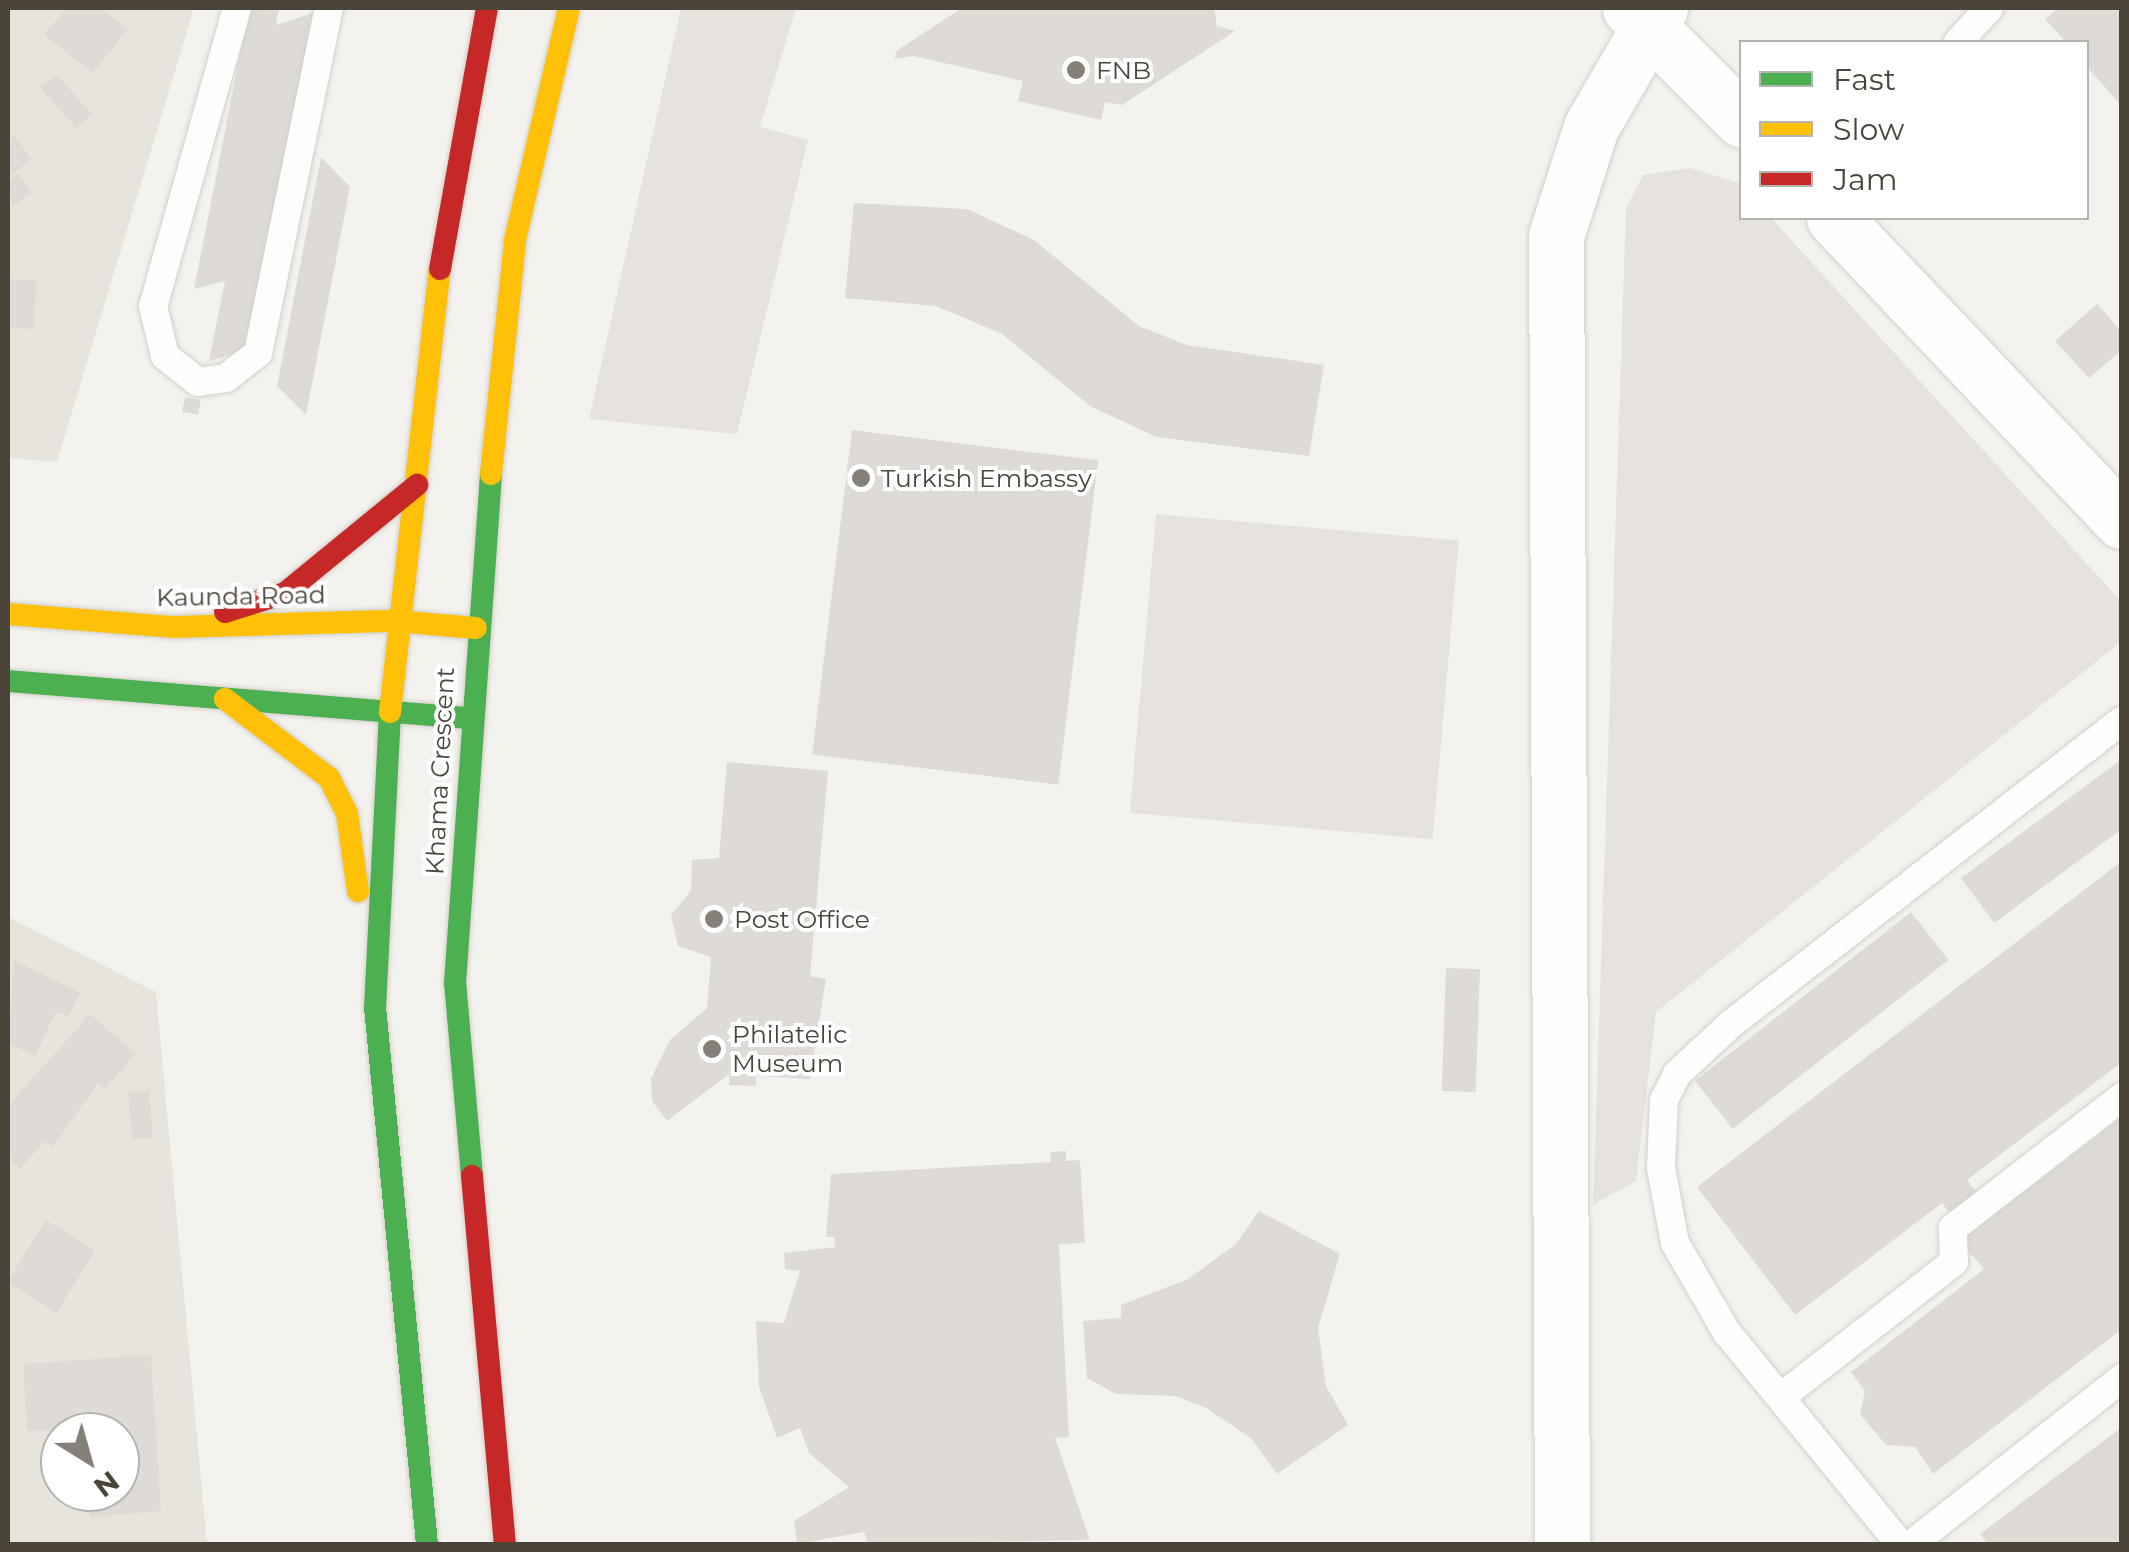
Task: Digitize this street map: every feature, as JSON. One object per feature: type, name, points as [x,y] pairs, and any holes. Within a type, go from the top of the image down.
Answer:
[{"type":"main road","name":"Khama Crescent","points":[[427,1544],[375,1007],[395,621],[418,485],[444,228],[487,8]]},
{"type":"main road","name":"Khama Crescent","points":[[505,1544],[455,983],[476,628],[515,240],[570,8]]},
{"type":"main road","points":[[174,627],[285,593],[418,485]]},
{"type":"main road","name":"Kaunda Road","points":[[8,614],[174,627],[395,621],[476,628]]},
{"type":"main road","points":[[8,681],[472,718]]},
{"type":"main road","points":[[221,696],[303,752],[347,813],[375,1007]]},
{"type":"street","points":[[1562,1544],[1556,236],[1591,127],[1645,11],[1739,117]]},
{"type":"street","points":[[1836,220],[2122,521]]},
{"type":"lane","points":[[237,8],[153,306],[165,356],[198,382],[226,378],[258,353],[329,8]]},
{"type":"lane","points":[[1960,40],[1989,8]]},
{"type":"lane","points":[[1900,1544],[1727,1332],[1675,1243],[1661,1168],[1664,1100],[1677,1074],[1732,1024],[2122,721]]},
{"type":"lane","points":[[1780,1398],[1954,1262],[1953,1228],[2122,1097]]},
{"type":"lane","points":[[1912,1544],[2122,1378]]},
{"type":"shaded area","points":[[8,8],[194,8],[57,462],[8,458]]},
{"type":"shaded area","points":[[681,8],[796,8],[760,127],[808,140],[737,434],[589,419]]},
{"type":"shaded area","points":[[1690,168],[1739,183],[1739,220],[1773,220],[2121,601],[2121,642],[1656,1012],[1636,1181],[1593,1205],[1626,208],[1643,175]]},
{"type":"shaded area","points":[[1156,514],[1459,540],[1433,839],[1130,813]]},
{"type":"shaded area","points":[[8,917],[156,992],[207,1544],[8,1544]]},
{"type":"building","points":[[66,8],[100,8],[128,29],[93,73],[44,35]]},
{"type":"building","points":[[249,8],[279,8],[276,25],[313,13],[246,350],[209,361],[225,281],[194,289]]},
{"type":"building","name":"FNB","points":[[962,8],[1214,8],[1217,26],[1235,31],[1122,105],[1105,102],[1101,120],[1018,101],[1023,81],[913,56],[895,59],[896,51]]},
{"type":"building","points":[[2059,8],[2122,8],[2122,106],[2089,69],[2089,40],[2064,40],[2045,19]]},
{"type":"building","points":[[56,74],[92,114],[77,128],[40,88]]},
{"type":"building","points":[[14,135],[32,159],[8,177],[8,139]]},
{"type":"building","points":[[321,157],[350,187],[306,415],[277,386]]},
{"type":"building","points":[[18,173],[32,192],[12,207],[8,181]]},
{"type":"building","points":[[854,203],[967,209],[1034,240],[1139,326],[1187,345],[1324,365],[1309,456],[1156,437],[1090,406],[1002,334],[936,306],[845,298]]},
{"type":"building","points":[[8,279],[36,280],[34,329],[8,328]]},
{"type":"building","points":[[2097,304],[2122,332],[2122,350],[2089,378],[2055,341]]},
{"type":"building","points":[[185,397],[201,400],[198,415],[182,412]]},
{"type":"building","points":[[852,430],[1098,460],[1058,785],[812,755]]},
{"type":"building","points":[[2122,759],[2122,829],[1994,923],[1961,878]]},
{"type":"building","points":[[727,762],[828,771],[810,976],[826,979],[810,1079],[756,1076],[756,1086],[729,1085],[729,1074],[667,1121],[652,1101],[651,1079],[670,1040],[707,1008],[711,957],[678,946],[671,915],[691,891],[692,860],[719,858]]},
{"type":"building","points":[[2122,861],[2122,1062],[1967,1180],[1976,1192],[1949,1212],[1942,1203],[1795,1315],[1697,1187]]},
{"type":"building","points":[[1911,912],[1949,960],[1733,1129],[1695,1081]]},
{"type":"building","points":[[14,960],[80,992],[68,1017],[56,1012],[35,1056],[8,1043]]},
{"type":"building","points":[[1446,968],[1480,969],[1476,1092],[1442,1091]]},
{"type":"building","points":[[90,1014],[136,1054],[104,1089],[98,1083],[53,1147],[45,1141],[20,1169],[8,1157],[8,1106]]},
{"type":"building","points":[[149,1091],[153,1138],[132,1140],[128,1093]]},
{"type":"building","points":[[2122,1117],[2122,1329],[1933,1474],[1915,1447],[1886,1445],[1860,1414],[1865,1391],[1851,1372],[1984,1269],[1960,1241]]},
{"type":"building","points":[[1066,1151],[1066,1161],[1080,1160],[1085,1243],[1059,1244],[1069,1437],[1055,1438],[1090,1540],[868,1544],[864,1532],[797,1544],[794,1521],[849,1487],[809,1453],[800,1428],[777,1438],[759,1387],[756,1321],[784,1323],[800,1271],[785,1269],[784,1253],[835,1247],[834,1237],[826,1237],[831,1174],[1051,1162],[1050,1152]]},
{"type":"building","points":[[1259,1211],[1340,1254],[1318,1328],[1326,1386],[1348,1425],[1277,1474],[1251,1438],[1206,1408],[1175,1396],[1116,1394],[1087,1378],[1083,1321],[1121,1318],[1121,1305],[1188,1279],[1236,1244]]},
{"type":"building","points":[[46,1220],[95,1251],[57,1313],[8,1282]]},
{"type":"building","points":[[151,1355],[161,1511],[90,1517],[90,1512],[140,1512],[140,1412],[40,1412],[40,1430],[27,1430],[23,1364]]},
{"type":"building","points":[[2122,1427],[2122,1544],[1988,1544],[1980,1534]]},
{"type":"traffic: fast","points":[[472,1176],[455,983],[491,474]]},
{"type":"traffic: fast","points":[[8,681],[471,718]]},
{"type":"traffic: fast","points":[[390,712],[375,1007],[427,1544]]},
{"type":"traffic: slow","points":[[491,474],[515,240],[569,8]]},
{"type":"traffic: slow","points":[[390,712],[440,269]]},
{"type":"traffic: slow","points":[[8,614],[174,627],[395,621],[476,628]]},
{"type":"traffic: slow","points":[[225,699],[329,778],[347,813],[358,891]]},
{"type":"traffic: jam","points":[[440,269],[487,8]]},
{"type":"traffic: jam","points":[[225,612],[285,593],[417,485]]},
{"type":"traffic: jam","points":[[472,1176],[505,1544]]},
{"type":"place","name":"FNB","points":[[1076,70]]},
{"type":"place","name":"Turkish Embassy","points":[[861,478]]},
{"type":"place","name":"Post Office","points":[[714,919]]},
{"type":"place","name":"Philatelic Museum","points":[[712,1049]]}]
